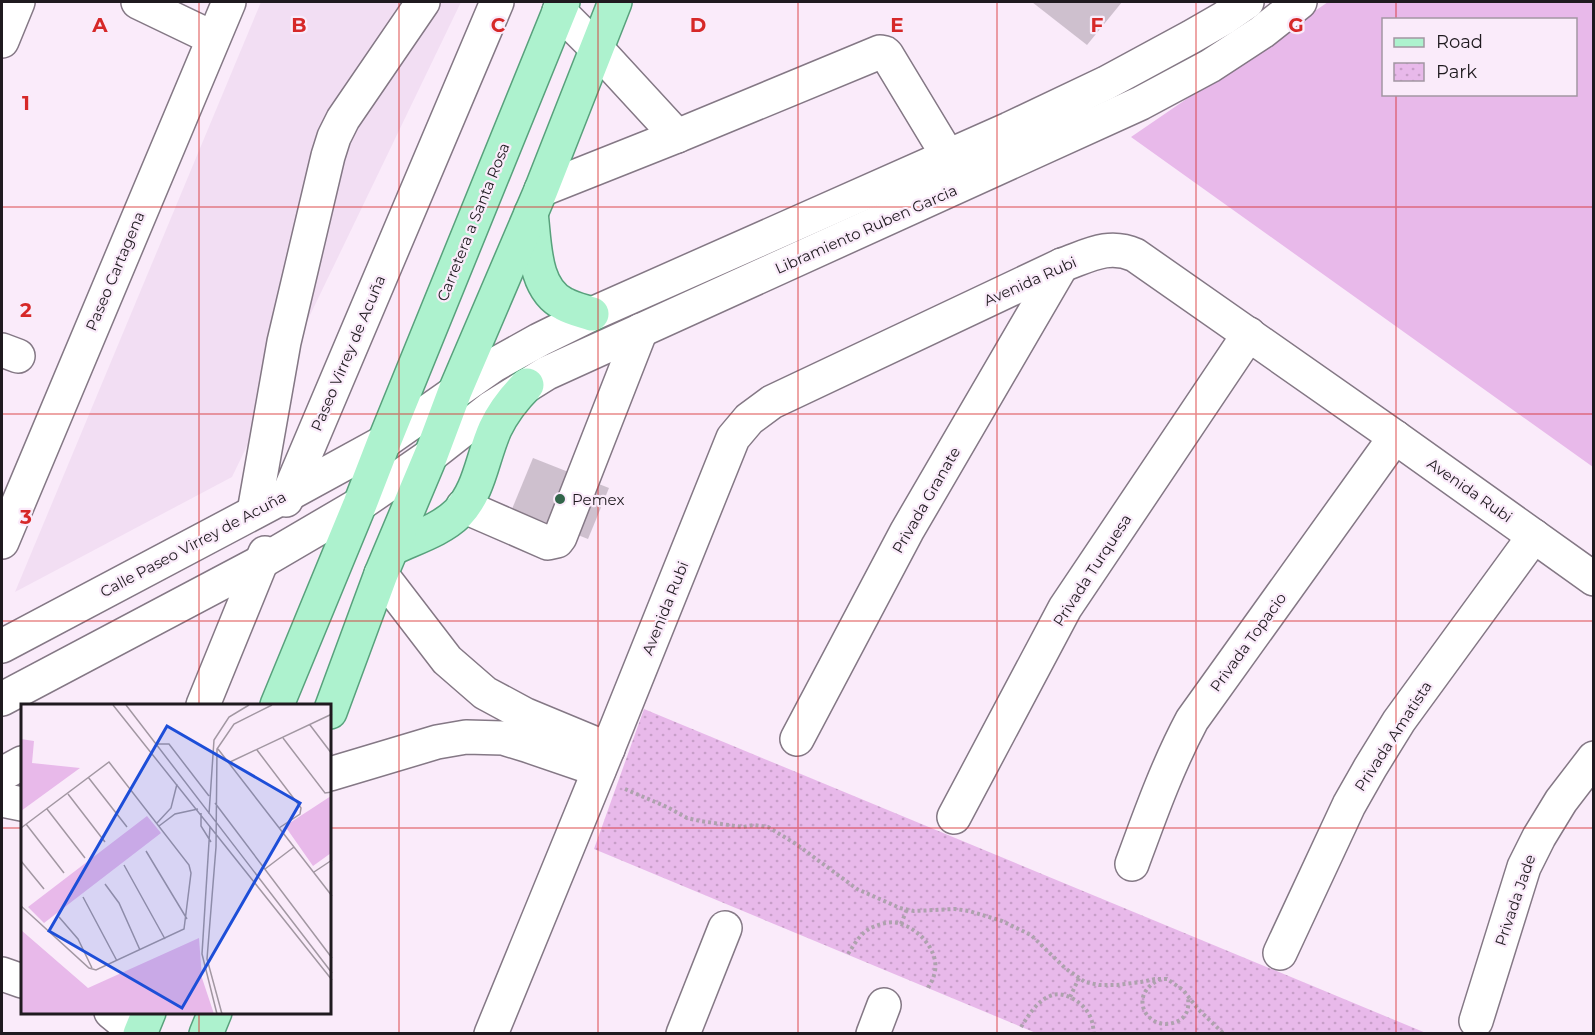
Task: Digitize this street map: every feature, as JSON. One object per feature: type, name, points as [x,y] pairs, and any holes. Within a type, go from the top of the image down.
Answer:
[{"type":"main road","points":[[332,707],[455,391],[536,201],[615,2]]},
{"type":"main road","name":"Carretera a Santa Rosa","points":[[277,704],[561,6]]},
{"type":"main road","points":[[536,201],[537,265],[541,277],[551,294],[563,304],[592,314]]},
{"type":"main road","points":[[387,561],[442,525],[464,506],[476,484],[495,430],[515,397],[528,385]]},
{"type":"main road","points":[[139,1034],[148,1014]]},
{"type":"main road","points":[[206,1034],[213,1014]]},
{"type":"street","points":[[2,42],[18,2]]},
{"type":"street","points":[[138,2],[213,38]]},
{"type":"street","name":"Paseo Cartagena","points":[[2,542],[229,2]]},
{"type":"street","points":[[254,512],[284,342],[334,137],[343,119],[423,2]]},
{"type":"street","name":"Paseo Virrey de Acuña","points":[[203,704],[289,494],[497,2]]},
{"type":"street","points":[[455,391],[494,365],[592,314],[1009,129],[1106,83],[1191,37],[1247,2]]},
{"type":"street","name":"Libramiento Ruben Garcia","points":[[360,504],[431,455],[491,408],[547,373],[1141,104],[1210,66],[1262,32],[1300,2]]},
{"type":"street","points":[[561,6],[596,48],[677,136]]},
{"type":"street","points":[[536,201],[677,136],[877,52],[887,55],[948,156]]},
{"type":"street","name":"Avenida Rubi","points":[[491,1034],[733,438],[749,419],[772,402],[1062,265],[1103,250],[1125,250],[1136,255],[1593,579]]},
{"type":"street","name":"Privada Granate","points":[[797,739],[907,531],[1062,265]]},
{"type":"street","points":[[464,506],[548,543],[557,541],[641,330]]},
{"type":"street","name":"Privada Turquesa","points":[[954,817],[1065,608],[1249,334]]},
{"type":"street","name":"Calle Paseo Virrey de Acuña","points":[[2,646],[384,442],[455,391]]},
{"type":"street","name":"Privada Topacio","points":[[1132,864],[1176,750],[1192,720],[1395,437]]},
{"type":"street","points":[[2,699],[261,562],[360,504]]},
{"type":"street","name":"Privada Amatista","points":[[1280,953],[1349,805],[1370,768],[1399,721],[1534,536]]},
{"type":"street","points":[[387,561],[447,660],[485,693],[526,715],[602,764]]},
{"type":"street","points":[[332,773],[437,742],[466,737],[503,738],[602,764]]},
{"type":"street","name":"Privada Jade","points":[[1476,1021],[1524,867],[1550,819],[1593,758]]},
{"type":"street","points":[[2,774],[21,764]]},
{"type":"street","points":[[2,800],[21,804]]},
{"type":"street","points":[[683,1034],[725,928]]},
{"type":"street","points":[[114,1014],[139,1034]]},
{"type":"path","points":[[602,764],[626,790],[687,818],[768,828],[796,844],[857,889],[885,902],[914,911],[955,909],[969,911],[1002,921],[1031,935],[1065,968],[1085,982],[1117,985],[1167,979],[1175,983],[1224,1034]]},
{"type":"path","points":[[901,924],[907,909]]},
{"type":"path","points":[[848,954],[856,941],[869,929],[890,922],[901,924],[915,932],[928,944],[935,960],[935,974],[928,988]]},
{"type":"path","points":[[1070,998],[1079,978]]},
{"type":"path","points":[[1162,979],[1146,988],[1142,996],[1142,1004],[1153,1021],[1161,1025],[1180,1020],[1186,1014],[1188,996]]},
{"type":"path","points":[[1021,1027],[1043,999],[1052,994],[1062,994],[1086,1010],[1092,1021],[1094,1034]]},
{"type":"shaded area","points":[[261,2],[461,2],[232,477],[15,592]]},
{"type":"green space","points":[[1328,2],[1593,2],[1593,467],[1131,137]]},
{"type":"green space","points":[[644,709],[1426,1033],[1036,1033],[594,849]]},
{"type":"building","points":[[1032,2],[1122,2],[1087,45]]},
{"type":"building","name":"Pemex","points":[[533,458],[609,488],[588,539],[512,509]]},
{"type":"place","name":"Pemex","points":[[560,499]]}]
